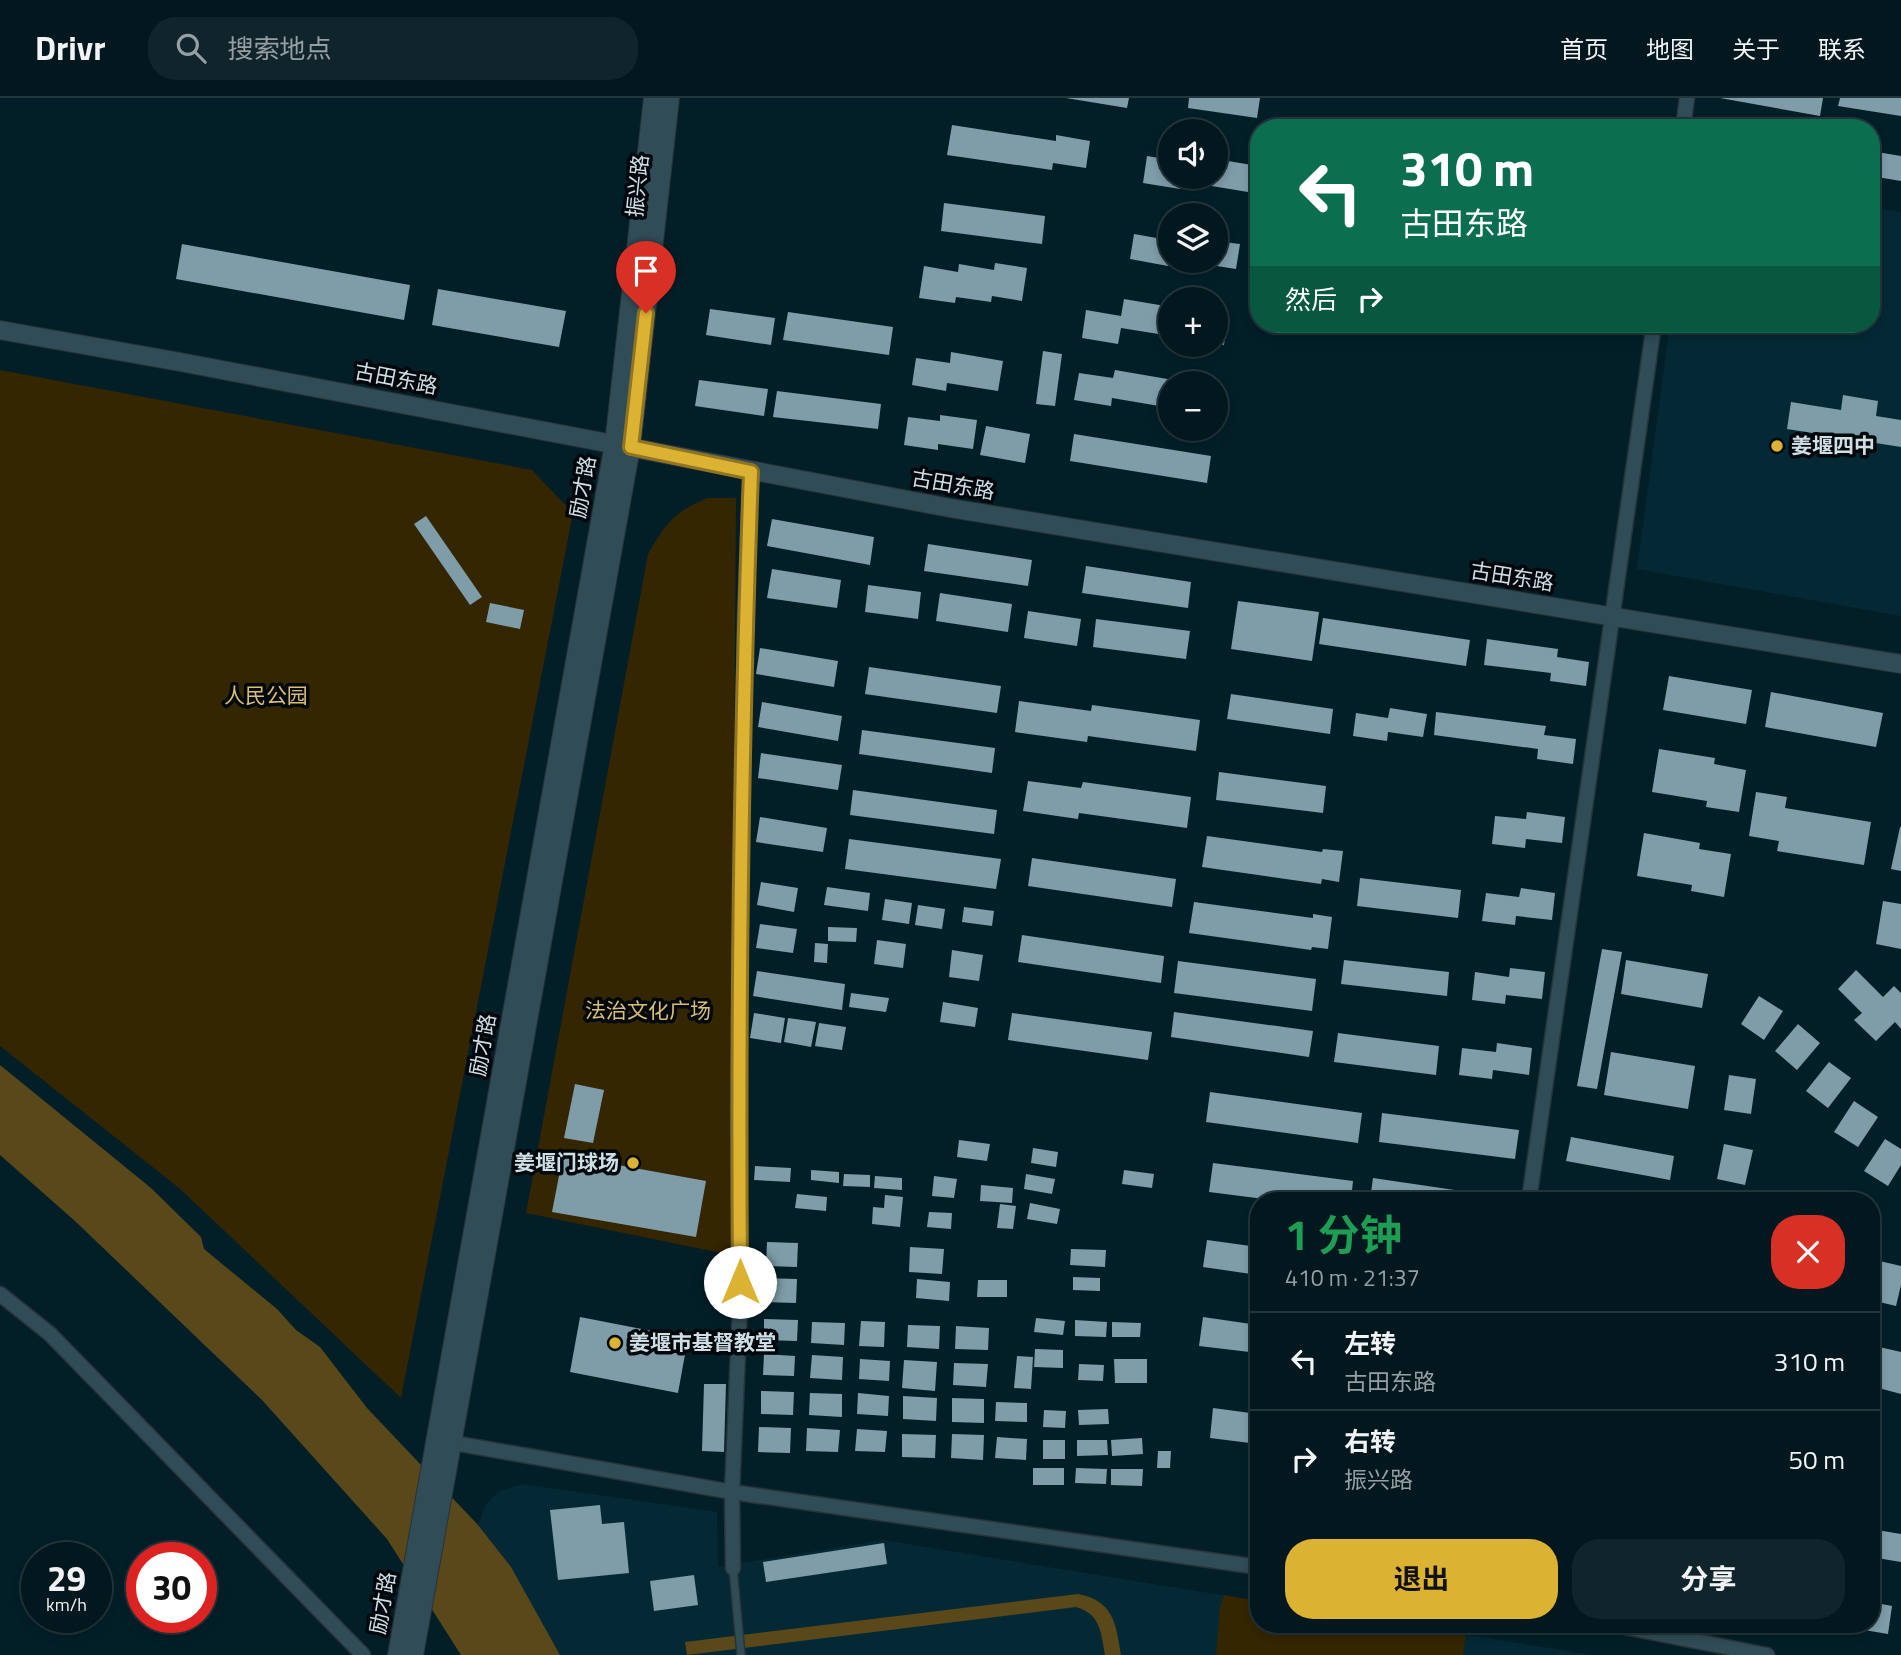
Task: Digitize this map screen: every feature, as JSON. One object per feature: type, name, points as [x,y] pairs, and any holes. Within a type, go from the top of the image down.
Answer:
[{"type":"street","name":"振兴路","points":[[623,445],[653,98]]},
{"type":"street","name":"振兴路","points":[[623,445],[670,98]]},
{"type":"street","points":[[1684,119],[1687,98]]},
{"type":"street","name":"古田东路","points":[[0,330],[950,508],[1901,664]]},
{"type":"street","points":[[1530,1192],[1653,333]]},
{"type":"street","name":"励才路","points":[[414,1655],[446,1475],[444,1441],[623,445]]},
{"type":"street","points":[[733,1568],[732,1492],[740,1307],[738,1109],[745,614],[751,472]]},
{"type":"street","points":[[0,1294],[50,1334],[363,1655]]},
{"type":"street","name":"励才路","points":[[397,1655],[431,1462],[444,1441]]},
{"type":"street","points":[[444,1441],[732,1492],[1250,1566]]},
{"type":"street","points":[[1655,1633],[1767,1655]]},
{"type":"lane","points":[[733,1568],[741,1655]]},
{"type":"shaded area","name":"姜堰四中","points":[[1880,208],[1901,212],[1901,616],[1637,569],[1669,333],[1880,333]]},
{"type":"shaded area","points":[[0,1065],[151,1188],[201,1237],[204,1249],[277,1309],[296,1330],[320,1347],[367,1408],[478,1525],[511,1567],[560,1655],[461,1655],[387,1539],[262,1400],[75,1221],[0,1155]]},
{"type":"shaded area","points":[[522,1484],[717,1512],[718,1567],[883,1540],[1250,1600],[1250,1633],[1457,1633],[1592,1655],[464,1655],[478,1525],[486,1504],[499,1491]]},
{"type":"shaded area","points":[[1078,1594],[1090,1597],[1106,1608],[1115,1624],[1121,1655],[1105,1655],[1101,1632],[1095,1619],[1076,1607],[687,1655],[685,1642]]},
{"type":"green space","name":"人民公园","points":[[0,370],[532,470],[573,513],[401,1398],[179,1188],[0,1046]]},
{"type":"green space","name":"法治文化广场","points":[[707,498],[736,498],[731,1255],[526,1213],[648,554],[672,520],[686,508]]},
{"type":"green space","points":[[1224,1595],[1250,1600],[1250,1633],[1466,1634],[1463,1655],[1216,1655],[1220,1607]]},
{"type":"building","points":[[1066,98],[1129,98],[1127,108]]},
{"type":"building","points":[[1189,98],[1260,98],[1257,118],[1188,108]]},
{"type":"building","points":[[1720,98],[1823,98],[1820,116]]},
{"type":"building","points":[[1840,98],[1901,98],[1901,116],[1838,106]]},
{"type":"building","points":[[952,125],[1056,141],[1056,135],[1090,141],[1086,168],[1053,163],[1052,170],[947,155]]},
{"type":"building","points":[[1880,152],[1901,156],[1901,181],[1880,178]]},
{"type":"building","points":[[1147,156],[1158,158],[1158,185],[1143,183]]},
{"type":"building","points":[[1228,161],[1250,165],[1248,192],[1228,189]]},
{"type":"building","points":[[944,203],[1045,216],[1042,244],[941,231]]},
{"type":"building","points":[[1134,234],[1158,238],[1158,264],[1130,259]]},
{"type":"building","points":[[1228,242],[1240,244],[1236,269],[1228,268]]},
{"type":"building","points":[[182,244],[410,285],[404,320],[176,279]]},
{"type":"building","points":[[995,263],[1027,268],[1022,301],[992,296],[991,302],[956,297],[955,303],[919,298],[924,266],[958,272],[959,264],[994,270]]},
{"type":"building","points":[[438,289],[566,311],[559,347],[432,325]]},
{"type":"building","points":[[1124,299],[1158,305],[1158,334],[1121,328],[1118,344],[1082,338],[1086,310],[1121,316]]},
{"type":"building","points":[[710,309],[775,318],[771,345],[706,335]]},
{"type":"building","points":[[788,312],[893,327],[889,355],[783,340]]},
{"type":"building","points":[[1043,351],[1062,354],[1055,406],[1036,404]]},
{"type":"building","points":[[951,352],[1003,361],[998,391],[947,383],[946,391],[912,385],[916,358],[950,363]]},
{"type":"building","points":[[1115,370],[1158,377],[1158,406],[1112,398],[1111,406],[1074,400],[1079,373],[1113,378]]},
{"type":"building","points":[[699,380],[768,389],[764,416],[695,406]]},
{"type":"building","points":[[777,391],[881,404],[878,429],[773,417]]},
{"type":"building","points":[[1843,395],[1878,401],[1876,416],[1901,420],[1901,447],[1787,429],[1791,402],[1841,410]]},
{"type":"building","points":[[940,415],[977,420],[973,449],[938,444],[938,450],[904,445],[908,417],[940,421]]},
{"type":"building","points":[[986,426],[1030,434],[1025,463],[980,455]]},
{"type":"building","points":[[1074,434],[1211,456],[1207,483],[1070,461]]},
{"type":"building","points":[[426,516],[482,597],[470,605],[414,524]]},
{"type":"building","points":[[772,519],[874,537],[870,565],[767,546]]},
{"type":"building","points":[[928,544],[1032,560],[1028,586],[924,571]]},
{"type":"building","points":[[1086,566],[1191,582],[1188,608],[1082,593]]},
{"type":"building","points":[[772,569],[841,580],[837,608],[767,598]]},
{"type":"building","points":[[868,585],[921,592],[918,619],[865,612]]},
{"type":"building","points":[[940,593],[1012,604],[1008,632],[936,621]]},
{"type":"building","points":[[1238,601],[1319,612],[1312,661],[1231,649]]},
{"type":"building","points":[[490,603],[524,610],[520,629],[486,622]]},
{"type":"building","points":[[1028,611],[1081,619],[1077,646],[1024,638]]},
{"type":"building","points":[[1323,618],[1470,640],[1466,666],[1319,644]]},
{"type":"building","points":[[1096,619],[1190,631],[1186,659],[1093,647]]},
{"type":"building","points":[[1487,639],[1558,649],[1557,657],[1589,662],[1586,686],[1550,681],[1551,673],[1484,665]]},
{"type":"building","points":[[760,648],[838,661],[834,687],[756,674]]},
{"type":"building","points":[[869,667],[1001,686],[997,713],[865,694]]},
{"type":"building","points":[[1669,676],[1752,690],[1746,724],[1663,710]]},
{"type":"building","points":[[1771,692],[1883,713],[1876,747],[1765,727]]},
{"type":"building","points":[[1231,694],[1333,709],[1330,734],[1227,719]]},
{"type":"building","points":[[1019,701],[1091,711],[1092,705],[1200,720],[1196,751],[1088,736],[1087,742],[1015,732]]},
{"type":"building","points":[[762,702],[842,716],[838,741],[758,727]]},
{"type":"building","points":[[1390,708],[1427,714],[1423,737],[1388,732],[1387,741],[1353,736],[1356,713],[1388,718]]},
{"type":"building","points":[[1436,712],[1546,726],[1544,735],[1576,739],[1573,764],[1537,759],[1538,749],[1434,735]]},
{"type":"building","points":[[862,730],[995,748],[992,773],[859,754]]},
{"type":"building","points":[[1659,749],[1715,758],[1714,764],[1746,770],[1739,812],[1706,807],[1707,801],[1652,792]]},
{"type":"building","points":[[761,753],[842,765],[838,790],[758,778]]},
{"type":"building","points":[[1219,772],[1326,786],[1323,813],[1216,800]]},
{"type":"building","points":[[1028,781],[1081,788],[1083,782],[1191,797],[1187,828],[1079,813],[1078,819],[1023,811]]},
{"type":"building","points":[[853,790],[997,810],[994,834],[850,815]]},
{"type":"building","points":[[1756,792],[1787,797],[1785,808],[1871,822],[1864,865],[1777,851],[1779,841],[1749,836]]},
{"type":"building","points":[[1527,812],[1565,817],[1562,843],[1526,839],[1525,848],[1492,844],[1495,816],[1526,819]]},
{"type":"building","points":[[760,817],[827,828],[823,852],[756,842]]},
{"type":"building","points":[[1901,827],[1901,871],[1891,869]]},
{"type":"building","points":[[1644,833],[1700,843],[1699,849],[1731,854],[1724,897],[1691,891],[1692,885],[1637,876]]},
{"type":"building","points":[[1207,836],[1322,852],[1323,849],[1343,851],[1339,882],[1322,879],[1321,884],[1202,867]]},
{"type":"building","points":[[849,839],[1001,859],[996,889],[845,869]]},
{"type":"building","points":[[1032,858],[1176,879],[1172,907],[1028,886]]},
{"type":"building","points":[[1360,878],[1461,890],[1458,918],[1357,906]]},
{"type":"building","points":[[761,882],[798,888],[794,912],[757,905]]},
{"type":"building","points":[[827,887],[870,893],[868,911],[824,905]]},
{"type":"building","points":[[1521,888],[1555,893],[1552,920],[1516,916],[1515,925],[1482,921],[1486,893],[1519,897]]},
{"type":"building","points":[[885,899],[912,903],[909,924],[882,920]]},
{"type":"building","points":[[1883,901],[1901,904],[1901,949],[1876,944]]},
{"type":"building","points":[[1194,902],[1313,918],[1313,914],[1332,917],[1328,949],[1312,947],[1311,950],[1189,933]]},
{"type":"building","points":[[918,905],[945,909],[942,929],[915,925]]},
{"type":"building","points":[[964,907],[994,911],[992,926],[962,922]]},
{"type":"building","points":[[760,924],[797,929],[793,953],[756,948]]},
{"type":"building","points":[[828,927],[857,928],[856,942],[828,941]]},
{"type":"building","points":[[1022,935],[1164,956],[1161,983],[1018,962]]},
{"type":"building","points":[[877,940],[906,944],[903,968],[874,964]]},
{"type":"building","points":[[815,943],[828,944],[827,963],[814,962]]},
{"type":"building","points":[[1602,949],[1622,952],[1597,1089],[1577,1086]]},
{"type":"building","points":[[952,950],[983,955],[979,981],[949,977]]},
{"type":"building","points":[[1344,960],[1449,972],[1447,996],[1341,984]]},
{"type":"building","points":[[1626,960],[1708,974],[1702,1008],[1621,994]]},
{"type":"building","points":[[1178,961],[1316,979],[1312,1011],[1174,993]]},
{"type":"building","points":[[1510,968],[1545,972],[1542,999],[1506,995],[1505,1004],[1472,1000],[1475,972],[1509,977]]},
{"type":"building","points":[[1856,970],[1883,997],[1894,986],[1901,993],[1901,1029],[1895,1022],[1876,1041],[1854,1020],[1862,1013],[1838,989]]},
{"type":"building","points":[[757,971],[845,984],[842,1010],[753,996]]},
{"type":"building","points":[[851,993],[889,998],[886,1012],[849,1007]]},
{"type":"building","points":[[1759,996],[1783,1011],[1764,1040],[1741,1024]]},
{"type":"building","points":[[943,1002],[978,1008],[975,1027],[940,1022]]},
{"type":"building","points":[[1174,1012],[1313,1031],[1309,1057],[1171,1037]]},
{"type":"building","points":[[754,1013],[785,1018],[781,1043],[750,1038]]},
{"type":"building","points":[[1012,1013],[1152,1032],[1148,1060],[1008,1040]]},
{"type":"building","points":[[788,1018],[816,1022],[811,1047],[784,1042]]},
{"type":"building","points":[[819,1023],[846,1027],[842,1050],[815,1046]]},
{"type":"building","points":[[1798,1024],[1820,1043],[1797,1070],[1775,1051]]},
{"type":"building","points":[[1338,1033],[1439,1046],[1436,1075],[1334,1062]]},
{"type":"building","points":[[1497,1043],[1532,1048],[1529,1075],[1493,1070],[1492,1079],[1459,1075],[1462,1048],[1496,1052]]},
{"type":"building","points":[[1611,1052],[1695,1066],[1688,1109],[1604,1095]]},
{"type":"building","points":[[1829,1062],[1851,1078],[1828,1108],[1806,1091]]},
{"type":"building","points":[[1729,1075],[1756,1079],[1751,1114],[1724,1110]]},
{"type":"building","points":[[575,1084],[604,1090],[593,1143],[564,1138]]},
{"type":"building","points":[[1210,1092],[1362,1113],[1358,1143],[1206,1122]]},
{"type":"building","points":[[1854,1101],[1878,1117],[1858,1147],[1834,1132]]},
{"type":"building","points":[[1382,1113],[1519,1130],[1515,1159],[1379,1142]]},
{"type":"building","points":[[1571,1137],[1674,1156],[1670,1180],[1566,1161]]},
{"type":"building","points":[[1885,1139],[1901,1149],[1901,1165],[1888,1186],[1864,1171]]},
{"type":"building","points":[[959,1140],[990,1144],[987,1161],[957,1157]]},
{"type":"building","points":[[1724,1144],[1753,1150],[1745,1185],[1717,1179]]},
{"type":"building","points":[[1033,1148],[1058,1152],[1056,1167],[1031,1163]]},
{"type":"building","points":[[563,1155],[706,1181],[696,1237],[552,1212]]},
{"type":"building","points":[[1213,1163],[1353,1181],[1352,1192],[1250,1192],[1250,1197],[1209,1192]]},
{"type":"building","points":[[755,1166],[791,1168],[790,1182],[754,1180]]},
{"type":"building","points":[[811,1170],[839,1172],[839,1183],[811,1180]]},
{"type":"building","points":[[1124,1170],[1154,1174],[1152,1188],[1122,1184]]},
{"type":"building","points":[[844,1174],[870,1175],[870,1187],[843,1186]]},
{"type":"building","points":[[1026,1174],[1055,1179],[1052,1194],[1024,1189]]},
{"type":"building","points":[[875,1176],[902,1178],[902,1190],[874,1188]]},
{"type":"building","points":[[934,1176],[957,1179],[954,1198],[932,1196]]},
{"type":"building","points":[[1373,1178],[1468,1192],[1371,1192]]},
{"type":"building","points":[[981,1185],[1013,1188],[1012,1203],[980,1201]]},
{"type":"building","points":[[797,1194],[827,1197],[826,1211],[795,1208]]},
{"type":"building","points":[[885,1195],[903,1197],[900,1227],[872,1224],[873,1207],[884,1208]]},
{"type":"building","points":[[1030,1203],[1060,1209],[1057,1224],[1027,1219]]},
{"type":"building","points":[[1000,1204],[1016,1206],[1013,1229],[997,1228]]},
{"type":"building","points":[[929,1212],[952,1213],[951,1229],[927,1227]]},
{"type":"building","points":[[1207,1240],[1250,1246],[1250,1274],[1203,1267]]},
{"type":"building","points":[[767,1242],[798,1243],[797,1267],[766,1266]]},
{"type":"building","points":[[910,1247],[944,1249],[942,1274],[909,1272]]},
{"type":"building","points":[[1071,1249],[1106,1250],[1105,1267],[1070,1265]]},
{"type":"building","points":[[1880,1261],[1901,1266],[1901,1285],[1896,1306],[1880,1302]]},
{"type":"building","points":[[1073,1277],[1100,1278],[1100,1291],[1073,1290]]},
{"type":"building","points":[[764,1278],[797,1279],[796,1303],[763,1302]]},
{"type":"building","points":[[917,1279],[950,1282],[949,1301],[916,1298]]},
{"type":"building","points":[[978,1280],[1007,1280],[1007,1297],[977,1297]]},
{"type":"building","points":[[580,1317],[688,1338],[678,1393],[570,1372]]},
{"type":"building","points":[[1203,1317],[1250,1324],[1250,1352],[1199,1346]]},
{"type":"building","points":[[1036,1318],[1065,1321],[1063,1335],[1034,1332]]},
{"type":"building","points":[[764,1319],[798,1320],[797,1341],[764,1340]]},
{"type":"building","points":[[1075,1320],[1107,1322],[1106,1337],[1075,1336]]},
{"type":"building","points":[[861,1321],[885,1322],[884,1347],[859,1346]]},
{"type":"building","points":[[812,1322],[845,1323],[844,1345],[811,1343]]},
{"type":"building","points":[[1112,1322],[1141,1323],[1140,1337],[1112,1337]]},
{"type":"building","points":[[908,1325],[940,1326],[939,1349],[907,1347]]},
{"type":"building","points":[[956,1326],[989,1328],[988,1350],[955,1349]]},
{"type":"building","points":[[1880,1347],[1901,1352],[1901,1394],[1880,1388]]},
{"type":"building","points":[[1035,1349],[1063,1350],[1063,1368],[1034,1367]]},
{"type":"building","points":[[764,1354],[795,1356],[794,1376],[763,1375]]},
{"type":"building","points":[[812,1355],[843,1357],[842,1380],[810,1378]]},
{"type":"building","points":[[1017,1356],[1033,1357],[1031,1389],[1014,1388]]},
{"type":"building","points":[[860,1359],[890,1361],[889,1381],[859,1379]]},
{"type":"building","points":[[1114,1359],[1147,1359],[1147,1383],[1115,1383]]},
{"type":"building","points":[[904,1360],[937,1362],[935,1391],[902,1388]]},
{"type":"building","points":[[954,1363],[988,1364],[986,1387],[953,1385]]},
{"type":"building","points":[[1079,1364],[1104,1365],[1103,1381],[1078,1380]]},
{"type":"building","points":[[704,1384],[726,1384],[724,1452],[702,1451]]},
{"type":"building","points":[[761,1391],[794,1392],[793,1415],[761,1414]]},
{"type":"building","points":[[810,1393],[842,1394],[842,1417],[809,1415]]},
{"type":"building","points":[[858,1393],[889,1396],[888,1416],[857,1414]]},
{"type":"building","points":[[903,1396],[937,1398],[936,1421],[903,1419]]},
{"type":"building","points":[[952,1398],[984,1399],[984,1423],[952,1422]]},
{"type":"building","points":[[996,1402],[1027,1403],[1027,1422],[995,1421]]},
{"type":"building","points":[[1213,1408],[1250,1413],[1250,1443],[1210,1438]]},
{"type":"building","points":[[1108,1409],[1109,1424],[1079,1425],[1078,1410]]},
{"type":"building","points":[[1044,1410],[1066,1411],[1065,1428],[1043,1427]]},
{"type":"building","points":[[759,1427],[791,1428],[790,1453],[758,1452]]},
{"type":"building","points":[[807,1428],[840,1430],[838,1452],[806,1451]]},
{"type":"building","points":[[857,1429],[887,1431],[885,1452],[855,1451]]},
{"type":"building","points":[[902,1434],[936,1435],[935,1458],[902,1457]]},
{"type":"building","points":[[952,1434],[984,1435],[983,1460],[951,1458]]},
{"type":"building","points":[[997,1437],[1027,1439],[1026,1460],[995,1458]]},
{"type":"building","points":[[1142,1438],[1143,1454],[1112,1456],[1111,1440]]},
{"type":"building","points":[[1043,1440],[1065,1440],[1065,1459],[1043,1459]]},
{"type":"building","points":[[1077,1440],[1107,1440],[1108,1455],[1077,1456]]},
{"type":"building","points":[[1158,1451],[1171,1451],[1170,1468],[1157,1468]]},
{"type":"building","points":[[1033,1468],[1064,1468],[1064,1485],[1033,1485]]},
{"type":"building","points":[[1076,1468],[1107,1469],[1106,1484],[1075,1483]]},
{"type":"building","points":[[1111,1469],[1143,1469],[1142,1486],[1111,1485]]},
{"type":"building","points":[[600,1505],[602,1524],[624,1522],[629,1573],[558,1580],[550,1510]]},
{"type":"building","points":[[1880,1530],[1901,1534],[1901,1562],[1880,1558]]},
{"type":"building","points":[[884,1543],[887,1564],[766,1582],[763,1562]]},
{"type":"building","points":[[694,1575],[698,1605],[654,1611],[650,1581]]},
{"type":"building","points":[[1880,1604],[1892,1606],[1888,1634],[1880,1633]]},
{"type":"place","name":"姜堰四中","points":[[1777,446]]},
{"type":"place","name":"姜堰门球场","points":[[633,1163]]},
{"type":"place","name":"姜堰市基督教堂","points":[[615,1343]]},
{"type":"route","points":[[646,313],[631,447],[751,472],[745,614],[738,1109],[740,1282]]}]
